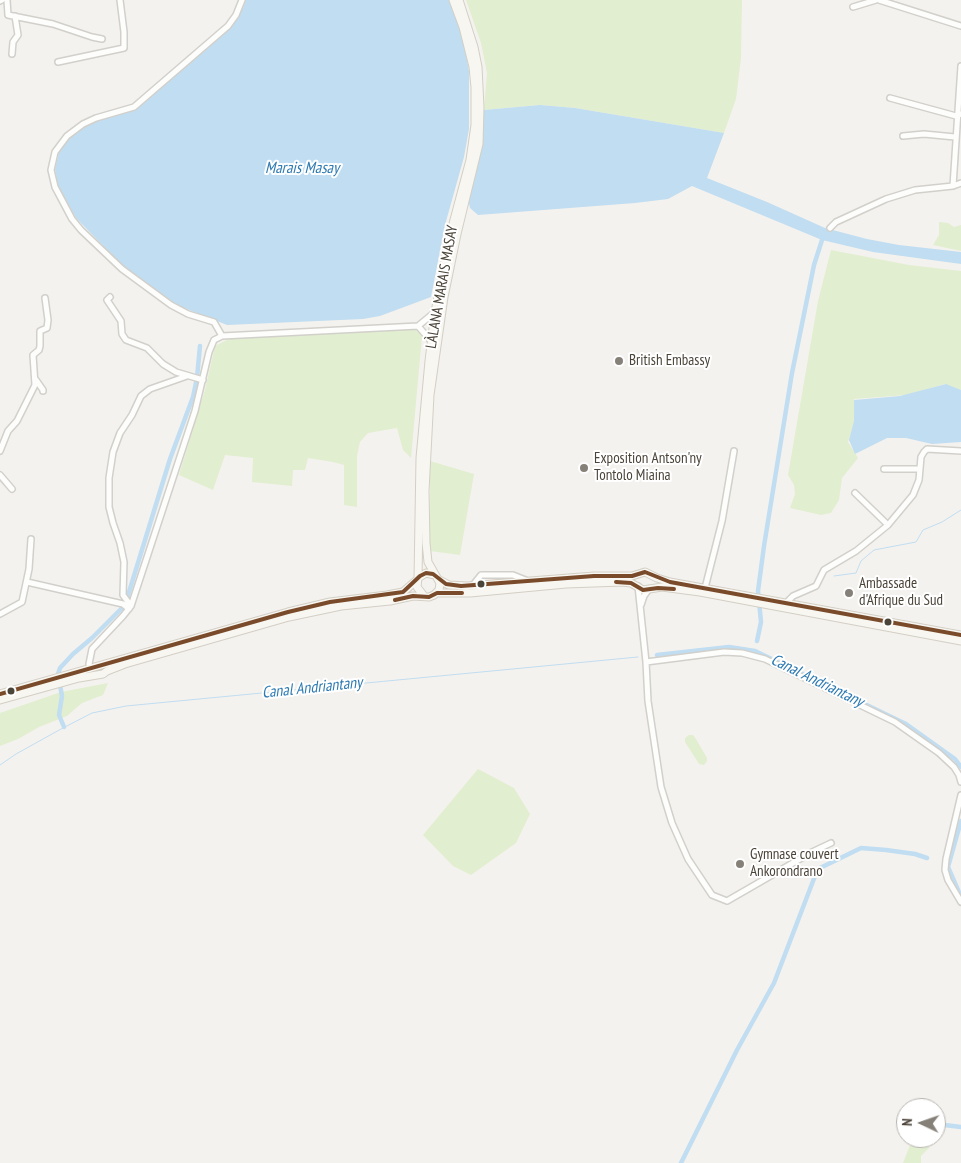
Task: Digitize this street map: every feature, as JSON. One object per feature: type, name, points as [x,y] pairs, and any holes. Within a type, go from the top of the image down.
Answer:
[{"type":"main road","name":"LÀLANA MARAIS MASAY","points":[[437,577],[427,558],[425,520],[430,395],[444,297],[468,178],[473,142],[475,87],[469,48],[454,0]]},
{"type":"main road","name":"LÀLANA MARAIS MASAY","points":[[418,579],[420,458],[435,312],[450,235],[479,144],[480,87],[474,46],[459,0]]},
{"type":"main road","points":[[63,680],[90,669],[103,669],[288,612],[330,602],[403,592],[426,573],[437,577],[449,585],[473,586],[587,576],[632,576],[645,572],[664,580],[961,641]]},
{"type":"main road","points":[[638,586],[636,579],[639,574]]},
{"type":"main road","points":[[650,589],[654,582],[653,576]]},
{"type":"main road","points":[[437,577],[440,587],[437,593]]},
{"type":"main road","points":[[418,579],[417,587],[424,596]]},
{"type":"main road","points":[[0,694],[63,680],[318,610],[413,596],[429,597],[437,593],[470,593],[580,583],[618,582],[638,586],[643,590],[681,590],[787,602],[961,635]]},
{"type":"main road","points":[[0,700],[53,682]]},
{"type":"street","points":[[7,0],[8,15],[52,24],[102,39]]},
{"type":"street","points":[[58,62],[124,48],[120,0]]},
{"type":"street","points":[[222,336],[214,322],[188,314],[170,305],[122,269],[80,230],[55,187],[51,170],[55,152],[67,136],[83,124],[96,118],[134,107],[228,26],[236,15],[242,0]]},
{"type":"street","points":[[852,7],[878,0],[961,26]]},
{"type":"street","points":[[12,54],[13,42],[18,35],[15,16]]},
{"type":"street","points":[[953,186],[961,66]]},
{"type":"street","points":[[890,98],[959,115]]},
{"type":"street","points":[[903,136],[924,134],[955,137]]},
{"type":"street","points":[[830,228],[836,222],[886,199],[915,190],[953,186],[961,183]]},
{"type":"street","points":[[110,297],[107,300],[119,316],[122,334],[126,340],[146,348],[163,364],[190,377],[201,380]]},
{"type":"street","points":[[0,451],[8,431],[17,421],[32,394],[36,380],[33,355],[39,350],[40,331],[47,328],[48,320],[44,298]]},
{"type":"street","points":[[90,669],[92,649],[128,606],[195,411],[201,380],[214,340],[222,336],[418,326],[435,312]]},
{"type":"street","points":[[418,326],[431,341]]},
{"type":"street","points":[[128,606],[123,596],[124,562],[109,507],[109,478],[113,452],[120,432],[132,415],[141,396],[150,389],[190,377]]},
{"type":"street","points":[[36,380],[43,391]]},
{"type":"street","points":[[787,602],[793,596],[816,586],[824,570],[856,551],[888,525],[913,495],[920,480],[921,457],[927,449],[961,451]]},
{"type":"street","points":[[705,588],[722,521],[734,451]]},
{"type":"street","points":[[884,470],[920,469]]},
{"type":"street","points":[[0,475],[12,489]]},
{"type":"street","points":[[855,494],[888,525]]},
{"type":"street","points":[[0,614],[22,602],[27,582],[31,539]]},
{"type":"street","points":[[27,582],[128,606]]},
{"type":"street","points":[[638,586],[648,701],[659,777],[667,809],[688,859],[712,895],[727,901],[831,842]]},
{"type":"street","points":[[640,608],[642,599],[650,589]]},
{"type":"street","points":[[646,662],[724,652],[742,653],[765,659],[895,722],[954,766],[961,782]]},
{"type":"street","points":[[961,796],[945,870],[948,880],[961,902]]},
{"type":"green space","points":[[466,0],[742,0],[741,58],[736,99],[724,133],[575,108],[540,105],[484,110],[487,73],[481,43]]},
{"type":"green space","points":[[939,222],[948,223],[954,227],[961,225],[961,251],[933,245],[939,235]]},
{"type":"green space","points":[[831,250],[909,265],[961,271],[961,390],[945,384],[906,395],[854,399],[855,421],[848,442],[858,458],[842,478],[839,500],[831,513],[821,515],[790,508],[795,494],[794,485],[788,475],[818,301]]},
{"type":"green space","points":[[417,329],[422,336],[411,458],[403,450],[397,428],[368,433],[360,442],[357,456],[357,507],[344,505],[344,465],[333,462],[308,458],[305,470],[293,470],[292,486],[252,482],[253,458],[225,455],[213,490],[179,475],[205,390],[215,346],[231,338]]},
{"type":"green space","points":[[430,461],[474,474],[460,555],[430,551]]},
{"type":"green space","points":[[108,683],[103,695],[82,703],[67,716],[0,746],[0,713],[61,692]]},
{"type":"green space","points":[[693,735],[707,758],[704,765],[699,764],[685,742],[685,738]]},
{"type":"green space","points":[[478,769],[514,788],[530,814],[516,843],[471,875],[453,866],[423,835]]},
{"type":"green space","points":[[909,1148],[929,1148],[921,1156],[921,1163],[903,1163]]},
{"type":"water","name":"Marais Masay","points":[[246,0],[450,0],[464,43],[469,71],[469,129],[464,157],[445,225],[431,297],[380,316],[363,319],[227,325],[174,304],[125,268],[76,218],[58,186],[55,169],[59,151],[70,135],[86,124],[127,111],[232,25]]},
{"type":"water","points":[[540,105],[575,108],[724,133],[707,178],[825,228],[899,245],[961,252],[961,264],[873,252],[822,240],[692,186],[668,199],[478,215],[470,208],[468,199],[481,149],[484,110]]},
{"type":"water","points":[[946,384],[961,390],[961,442],[932,444],[906,438],[887,438],[855,454],[849,440],[854,421],[854,400],[900,396]]},
{"type":"waterway","points":[[757,641],[761,622],[758,591],[792,373],[814,265],[822,240]]},
{"type":"waterway","points":[[64,727],[59,715],[62,696],[58,674],[60,668],[125,605],[170,459],[193,397],[200,346]]},
{"type":"waterway","points":[[834,576],[856,573],[861,561],[874,550],[916,542],[923,530],[942,522],[961,510]]},
{"type":"waterway","name":"Canal Andriantany","points":[[657,655],[729,647],[755,651],[906,724],[955,759],[961,767]]},
{"type":"waterway","name":"Canal Andriantany","points":[[0,765],[16,754],[92,713],[126,706],[638,657]]},
{"type":"waterway","name":"Canal Andriantany","points":[[961,821],[948,867],[961,897]]},
{"type":"waterway","points":[[681,1163],[737,1050],[774,983],[815,876],[820,868],[861,848],[915,854],[927,858]]},
{"type":"waterway","points":[[946,1125],[961,1127]]},
{"type":"transit line","points":[[0,694],[288,612],[330,602],[403,592],[420,576],[426,573],[433,574],[446,584],[461,586],[594,576],[632,576],[645,572],[670,582],[961,635]]},
{"type":"transit line","points":[[616,582],[631,583],[643,590],[658,588],[674,589]]},
{"type":"transit line","points":[[395,600],[413,596],[429,597],[437,593],[462,593]]},
{"type":"place","name":"British Embassy","points":[[619,361]]},
{"type":"place","name":"Exposition Antson'ny Tontolo Miaina","points":[[584,468]]},
{"type":"place","name":"Ambassade d'Afrique du Sud","points":[[849,593]]},
{"type":"place","name":"Gymnase couvert Ankorondrano","points":[[740,864]]}]
